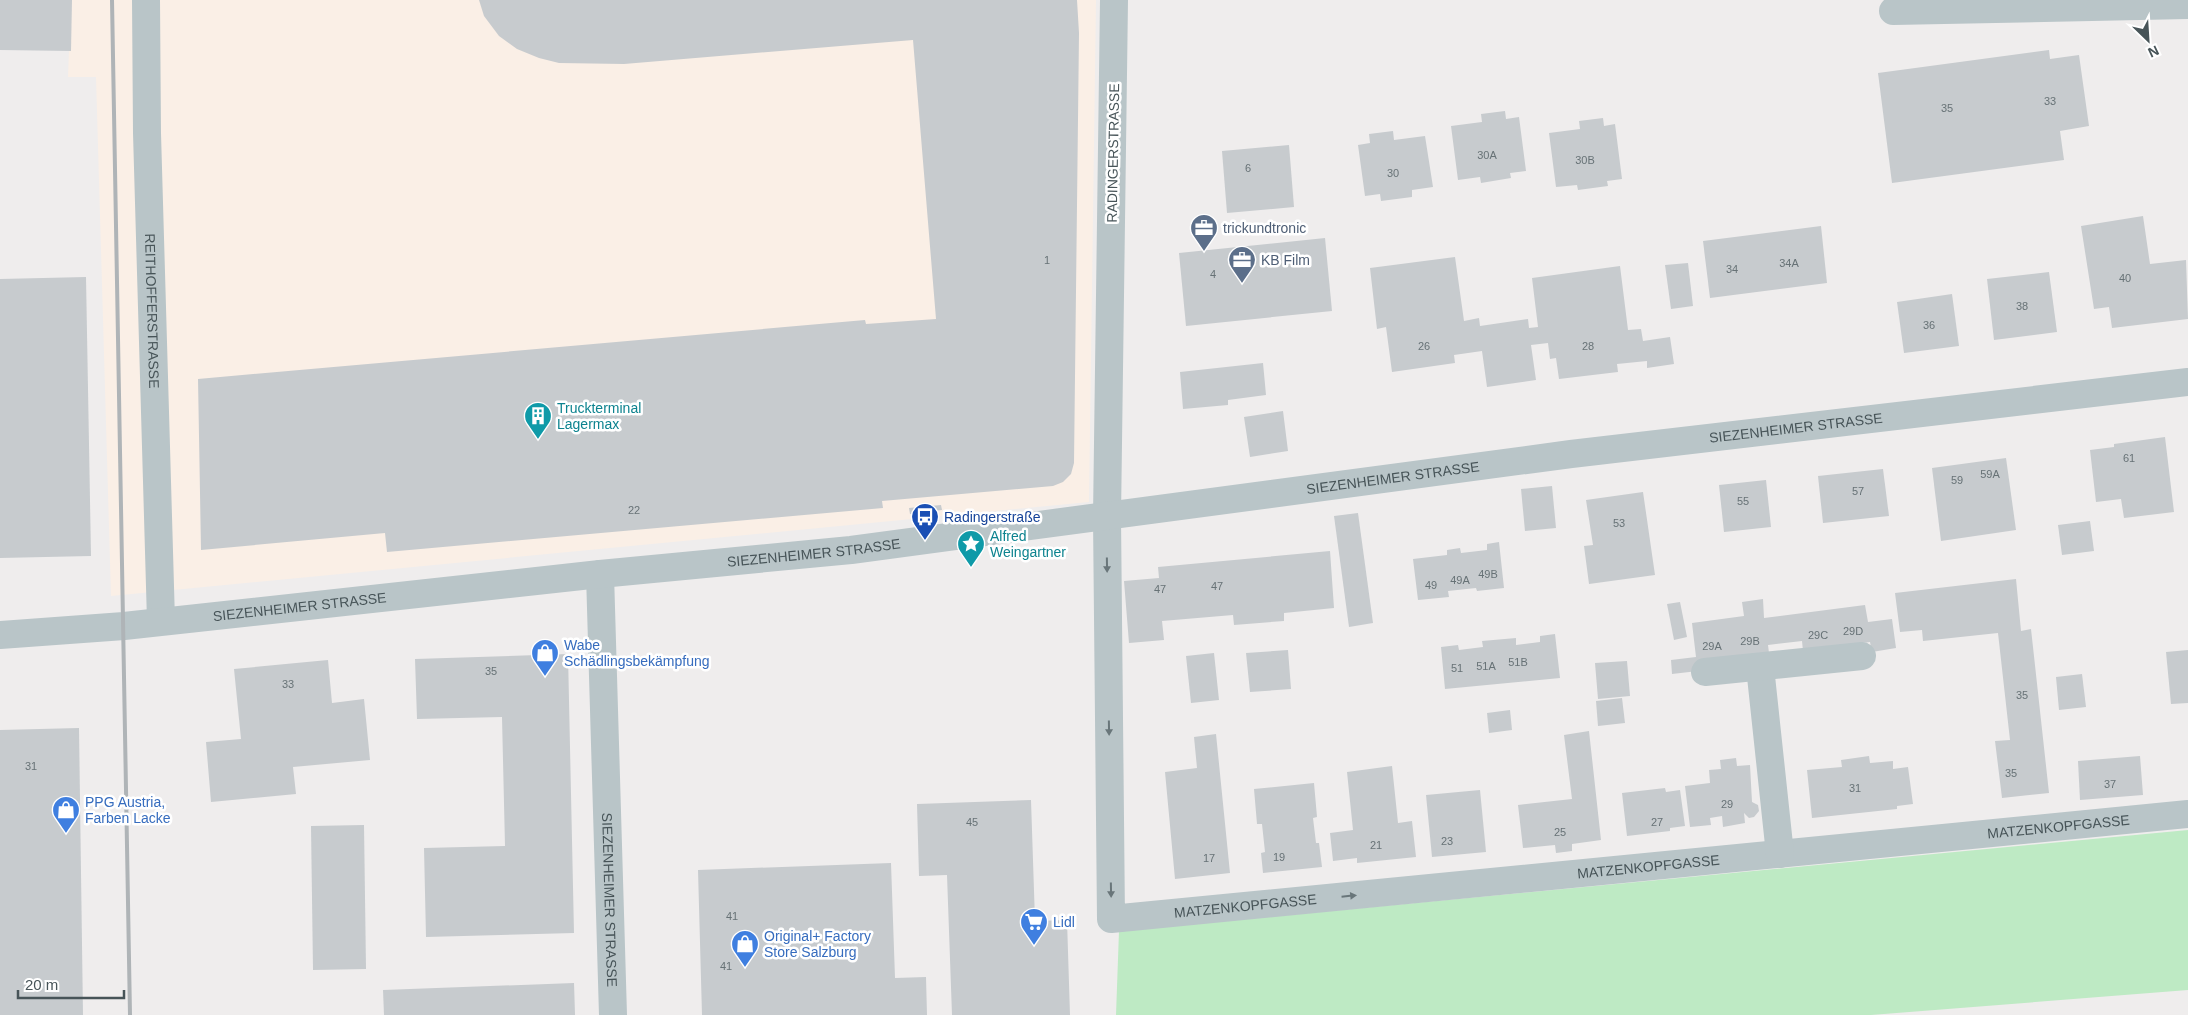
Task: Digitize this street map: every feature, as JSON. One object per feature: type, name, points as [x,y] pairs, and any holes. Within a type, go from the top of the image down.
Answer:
[{"type":"street","name":"REITHOFFERSTRASSE","points":[[146,0],[161,621]]},
{"type":"street","name":"RADINGERSTRASSE","points":[[1106,517],[1114,0]]},
{"type":"street","points":[[1894,11],[2188,5]]},
{"type":"street","name":"SIEZENHEIMER STRASSE","points":[[0,634],[124,626],[600,574],[852,550],[1571,454],[2188,382]]},
{"type":"street","name":"MATZENKOPFGASSE","points":[[1106,517],[1111,919],[2188,814]]},
{"type":"street","name":"SIEZENHEIMER STRASSE","points":[[600,574],[613,1015]]},
{"type":"street","points":[[1705,672],[1862,656]]},
{"type":"street","points":[[1760,667],[1780,854]]},
{"type":"shaded area","points":[[71,0],[1096,0],[1089,502],[111,596],[96,77],[68,77]]},
{"type":"green space","points":[[2188,830],[2188,990],[1871,1015],[1116,1015],[1119,931]]},
{"type":"building","points":[[0,0],[72,0],[71,51],[0,50]]},
{"type":"building","points":[[479,0],[1077,0],[1079,33],[1074,463],[1071,474],[1063,482],[1053,486],[882,501],[883,508],[387,552],[385,533],[201,550],[198,379],[865,320],[866,324],[936,319],[913,40],[624,64],[559,63],[539,58],[517,49],[499,36],[484,16]]},
{"type":"building","points":[[2049,50],[2050,59],[2079,55],[2089,126],[2060,131],[2064,160],[1892,183],[1878,73]]},
{"type":"building","points":[[1505,111],[1506,119],[1519,117],[1526,171],[1510,173],[1511,178],[1481,183],[1480,177],[1458,180],[1451,126],[1482,122],[1481,114]]},
{"type":"building","points":[[1603,118],[1604,126],[1615,124],[1622,179],[1607,181],[1608,186],[1578,190],[1577,185],[1556,187],[1549,133],[1580,129],[1579,121]]},
{"type":"building","points":[[1393,131],[1394,140],[1425,136],[1433,187],[1412,190],[1412,197],[1381,201],[1380,194],[1365,196],[1358,145],[1370,143],[1369,134]]},
{"type":"building","points":[[1289,145],[1294,207],[1227,213],[1222,151]]},
{"type":"building","points":[[2143,216],[2150,264],[2186,260],[2188,319],[2112,328],[2109,307],[2094,309],[2081,226]]},
{"type":"building","points":[[1821,226],[1827,283],[1710,298],[1703,241]]},
{"type":"building","points":[[1325,238],[1332,311],[1186,326],[1179,253]]},
{"type":"building","points":[[1455,257],[1464,321],[1479,318],[1480,326],[1528,319],[1529,328],[1538,327],[1532,278],[1620,266],[1628,330],[1641,329],[1643,341],[1670,337],[1674,364],[1647,368],[1647,361],[1617,364],[1618,372],[1559,379],[1556,358],[1550,359],[1548,343],[1531,345],[1536,380],[1487,387],[1482,351],[1454,355],[1455,363],[1392,372],[1386,327],[1377,329],[1370,268]]},
{"type":"building","points":[[1688,263],[1693,306],[1671,309],[1665,265]]},
{"type":"building","points":[[2049,272],[2057,332],[1994,340],[1987,279]]},
{"type":"building","points":[[86,277],[91,556],[0,558],[0,279]]},
{"type":"building","points":[[1952,294],[1959,346],[1904,353],[1897,302]]},
{"type":"building","points":[[1263,363],[1266,395],[1228,400],[1228,405],[1183,409],[1180,372]]},
{"type":"building","points":[[1283,411],[1288,451],[1250,457],[1244,417]]},
{"type":"building","points":[[2165,437],[2174,512],[2124,518],[2121,499],[2096,502],[2090,450],[2114,447],[2114,444]]},
{"type":"building","points":[[2006,458],[2016,530],[1941,541],[1932,468]]},
{"type":"building","points":[[1883,469],[1889,516],[1823,523],[1818,476]]},
{"type":"building","points":[[1766,480],[1771,527],[1724,532],[1719,485]]},
{"type":"building","points":[[1552,486],[1556,528],[1525,531],[1521,489]]},
{"type":"building","points":[[1643,492],[1655,575],[1589,584],[1584,546],[1593,545],[1586,500]]},
{"type":"building","points":[[941,505],[942,510],[910,514],[909,508]]},
{"type":"building","points":[[1358,513],[1373,623],[1349,627],[1334,516]]},
{"type":"building","points":[[2090,521],[2094,551],[2062,555],[2058,525]]},
{"type":"building","points":[[1499,542],[1504,588],[1477,591],[1476,588],[1448,591],[1449,597],[1418,600],[1413,559],[1447,555],[1447,550],[1460,548],[1461,553],[1487,550],[1487,544]]},
{"type":"building","points":[[1330,551],[1334,608],[1284,613],[1284,621],[1234,625],[1233,615],[1162,621],[1164,640],[1129,643],[1124,581],[1159,578],[1158,567]]},
{"type":"building","points":[[2016,579],[2021,631],[2031,629],[2049,793],[2002,798],[1995,741],[2010,740],[1998,633],[1923,641],[1922,630],[1900,632],[1895,593]]},
{"type":"building","points":[[1763,599],[1764,618],[1865,605],[1868,622],[1892,619],[1896,648],[1872,652],[1870,642],[1803,651],[1802,641],[1768,645],[1769,653],[1698,671],[1672,674],[1671,660],[1696,657],[1692,623],[1744,616],[1742,602]]},
{"type":"building","points":[[1680,602],[1687,637],[1674,640],[1667,604]]},
{"type":"building","points":[[1555,634],[1560,678],[1445,689],[1441,647],[1458,645],[1459,650],[1483,647],[1482,641],[1516,638],[1516,645],[1540,642],[1540,636]]},
{"type":"building","points":[[1288,650],[1291,689],[1250,692],[1246,653]]},
{"type":"building","points":[[2188,650],[2188,703],[2171,704],[2166,652]]},
{"type":"building","points":[[1214,653],[1219,700],[1191,703],[1186,656]]},
{"type":"building","points":[[568,654],[574,933],[426,937],[424,848],[505,846],[502,717],[417,719],[415,659]]},
{"type":"building","points":[[328,660],[332,703],[364,699],[370,760],[293,767],[296,794],[211,802],[206,742],[241,739],[234,669]]},
{"type":"building","points":[[1627,661],[1630,696],[1598,699],[1595,663]]},
{"type":"building","points":[[2082,674],[2086,707],[2059,710],[2056,677]]},
{"type":"building","points":[[1622,698],[1625,723],[1598,726],[1596,701]]},
{"type":"building","points":[[1510,710],[1512,730],[1489,733],[1487,713]]},
{"type":"building","points":[[79,728],[83,1015],[0,1015],[0,730]]},
{"type":"building","points":[[1589,731],[1601,840],[1572,844],[1572,851],[1556,853],[1555,845],[1523,848],[1518,805],[1572,799],[1564,735]]},
{"type":"building","points":[[1216,734],[1230,873],[1175,879],[1165,772],[1197,768],[1194,737]]},
{"type":"building","points":[[1869,756],[1870,763],[1893,761],[1893,769],[1908,767],[1913,804],[1897,806],[1897,809],[1812,818],[1807,770],[1842,767],[1841,760]]},
{"type":"building","points":[[2140,756],[2143,795],[2080,800],[2078,761]]},
{"type":"building","points":[[1736,758],[1737,766],[1750,765],[1752,802],[1758,805],[1759,811],[1754,817],[1749,818],[1744,813],[1745,823],[1723,827],[1722,816],[1710,818],[1711,825],[1690,827],[1685,786],[1710,783],[1709,770],[1721,769],[1720,760]]},
{"type":"building","points":[[1392,766],[1398,823],[1412,821],[1416,857],[1357,863],[1357,858],[1333,861],[1330,833],[1353,830],[1347,772]]},
{"type":"building","points":[[1314,783],[1317,817],[1313,818],[1316,843],[1319,843],[1322,867],[1263,873],[1261,853],[1265,852],[1262,824],[1257,824],[1254,789]]},
{"type":"building","points":[[1665,788],[1666,792],[1680,790],[1685,826],[1670,828],[1670,831],[1627,836],[1622,793]]},
{"type":"building","points":[[1480,790],[1486,852],[1432,857],[1426,795]]},
{"type":"building","points":[[1031,800],[1035,921],[1067,920],[1070,1015],[952,1015],[947,875],[919,876],[917,804]]},
{"type":"building","points":[[364,825],[366,969],[313,970],[311,826]]},
{"type":"building","points":[[891,863],[895,978],[926,977],[927,1015],[702,1015],[698,870]]},
{"type":"building","points":[[574,983],[575,1015],[384,1015],[383,990]]},
{"type":"railway","points":[[112,0],[130,1015]]},
{"type":"place","name":"trickundtronic","points":[[1204,252]]},
{"type":"place","name":"KB Film","points":[[1242,284]]},
{"type":"place","name":"Truckterminal Lagermax","points":[[538,440]]},
{"type":"place","name":"Radingerstraße","points":[[925,541]]},
{"type":"place","name":"Alfred Weingartner","points":[[971,568]]},
{"type":"place","name":"Wabe Schädlingsbekämpfung","points":[[545,677]]},
{"type":"place","name":"PPG Austria, Farben Lacke","points":[[66,834]]},
{"type":"place","name":"Lidl","points":[[1034,946]]},
{"type":"place","name":"Original+ Factory Store Salzburg","points":[[745,968]]}]
